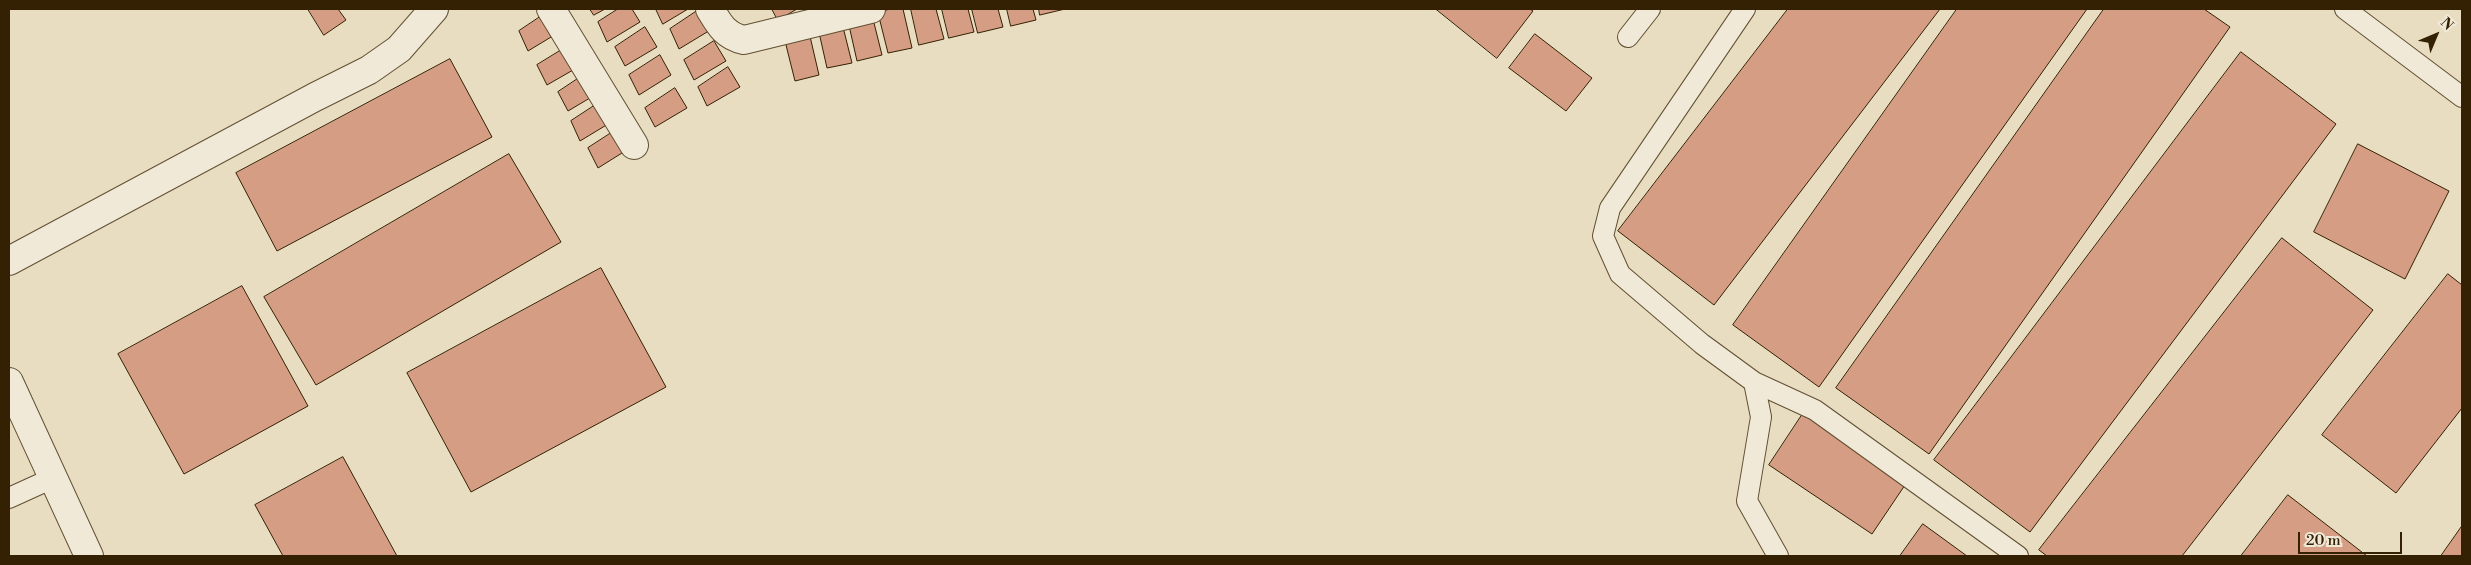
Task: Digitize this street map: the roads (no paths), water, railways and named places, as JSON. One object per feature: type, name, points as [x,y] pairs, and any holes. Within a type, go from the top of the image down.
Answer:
[{"type":"street","points":[[9,261],[315,97],[370,70],[399,49],[434,9]]},
{"type":"street","points":[[551,9],[634,145]]},
{"type":"street","points":[[710,9],[722,29],[733,37],[744,40],[870,9]]},
{"type":"street","points":[[9,382],[89,556]]},
{"type":"lane","points":[[1628,37],[1650,9]]},
{"type":"lane","points":[[1745,9],[1610,208],[1603,236],[1620,274],[1702,344],[1754,382],[1815,410],[2018,556]]},
{"type":"lane","points":[[2345,9],[2462,96]]},
{"type":"lane","points":[[1754,382],[1761,417],[1747,501],[1778,556]]},
{"type":"lane","points":[[9,498],[53,478]]}]
